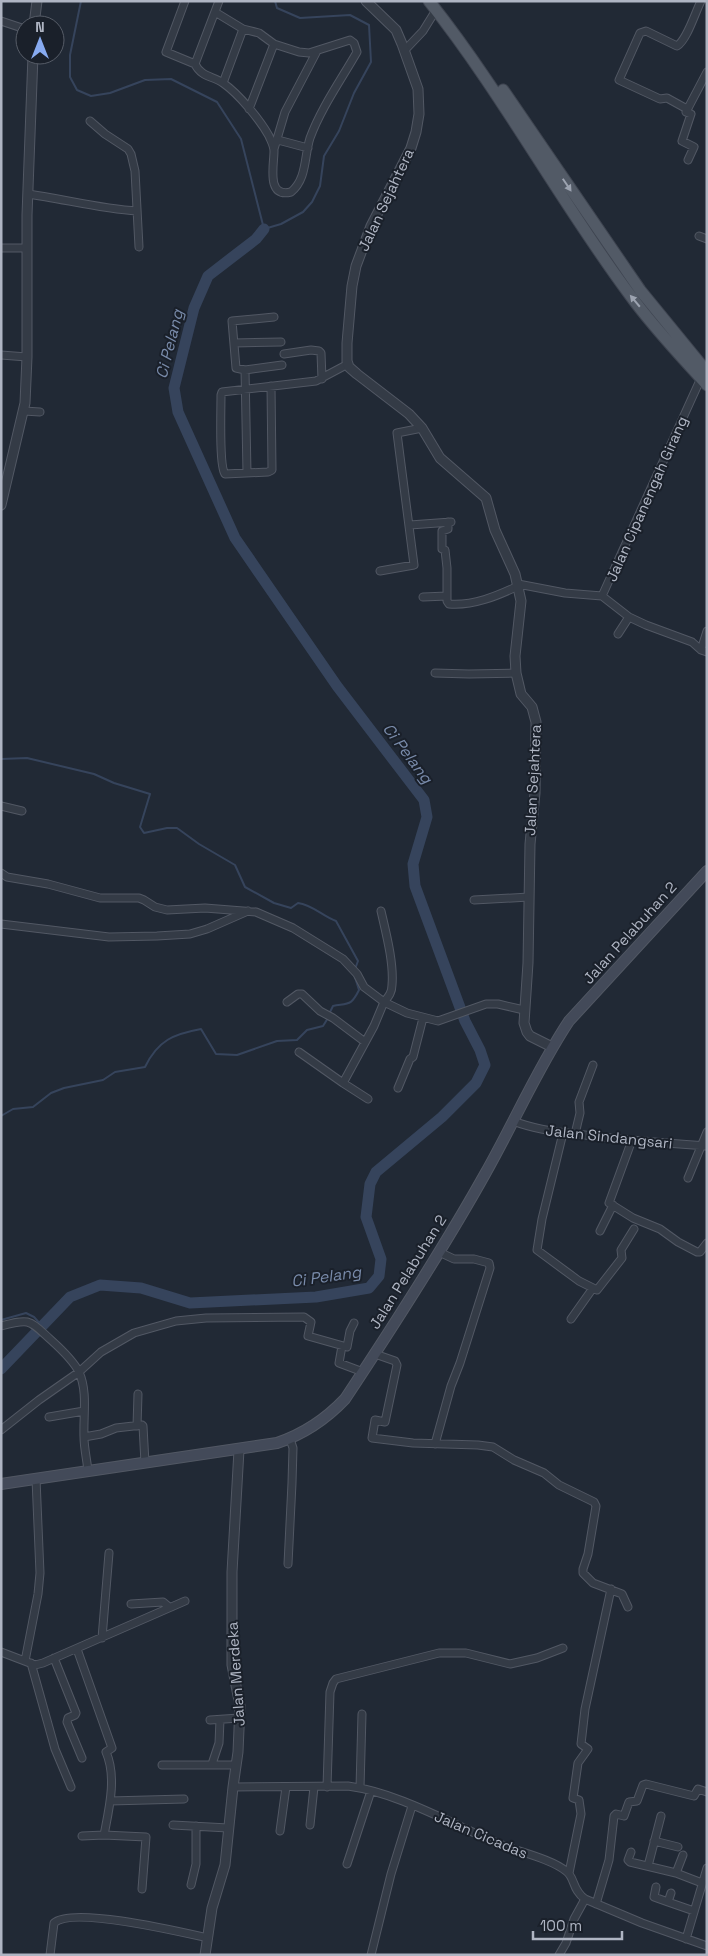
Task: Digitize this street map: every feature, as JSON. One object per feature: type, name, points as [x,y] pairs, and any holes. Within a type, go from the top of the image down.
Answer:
[{"type":"main road","points":[[434,4],[463,38],[640,290],[705,374]]},
{"type":"main road","name":"Jalan Pelabuhan 2","points":[[1,1484],[239,1450],[290,1439],[332,1412],[345,1399],[439,1252],[486,1173],[552,1047],[575,1014],[707,871]]},
{"type":"street","points":[[35,15],[37,1]]},
{"type":"street","points":[[184,1],[166,52],[195,64],[200,72],[223,83],[249,109],[265,129],[274,148]]},
{"type":"street","points":[[195,64],[219,1]]},
{"type":"street","name":"Jalan Sejahtera","points":[[366,1],[396,30],[418,89],[419,114],[411,148],[371,226],[356,266],[352,286],[348,364],[357,374],[409,414],[422,428],[440,458],[486,498],[495,530],[509,557],[518,585],[521,600],[515,656],[516,673],[521,694],[532,707],[536,722],[535,793],[530,844],[528,963],[524,1022],[527,1032],[552,1047]]},
{"type":"street","points":[[688,160],[694,147],[682,140],[691,114],[686,112],[687,109],[667,98],[660,99],[619,80],[640,33],[646,31],[677,46],[681,44],[701,1]]},
{"type":"street","points":[[404,50],[423,31],[434,4]]},
{"type":"street","points":[[215,12],[243,29],[259,33],[274,44],[299,52],[309,53],[318,51],[350,40],[354,43],[357,52],[314,128],[301,180],[297,187],[287,193],[280,192],[273,183],[274,148],[285,112],[318,51]]},
{"type":"street","points":[[1,21],[15,26]]},
{"type":"street","points":[[223,83],[243,29]]},
{"type":"street","points":[[249,109],[274,44]]},
{"type":"street","points":[[1,505],[24,410],[27,357],[27,248],[32,65]]},
{"type":"street","points":[[687,109],[707,72]]},
{"type":"street","points":[[90,121],[105,134],[128,149],[131,154],[135,171],[140,247]]},
{"type":"street","points":[[278,140],[308,148]]},
{"type":"street","points":[[28,194],[66,199],[118,210],[137,211]]},
{"type":"street","points":[[699,236],[707,239]]},
{"type":"street","points":[[1,248],[27,248]]},
{"type":"street","points":[[274,317],[232,321],[236,368],[245,370],[282,365]]},
{"type":"street","points":[[234,343],[281,342]]},
{"type":"street","points":[[284,354],[310,350],[319,351],[321,353],[322,379]]},
{"type":"street","points":[[1,356],[27,357]]},
{"type":"street","points":[[271,386],[272,470],[268,472],[223,473],[221,395],[225,391],[322,379],[348,364]]},
{"type":"street","points":[[245,370],[247,473]]},
{"type":"street","name":"Jalan Cipanengah Girang","points":[[518,585],[565,593],[602,596],[705,374]]},
{"type":"street","points":[[24,410],[40,412]]},
{"type":"street","points":[[380,571],[414,565],[397,432],[422,428]]},
{"type":"street","points":[[410,525],[450,522],[448,528],[442,531],[441,535],[442,549],[446,550],[447,601],[450,604],[467,603],[492,597],[518,585]]},
{"type":"street","points":[[423,597],[447,596]]},
{"type":"street","points":[[602,596],[629,617],[692,642],[704,651],[707,631]]},
{"type":"street","points":[[618,634],[629,617]]},
{"type":"street","points":[[435,672],[469,674],[516,673]]},
{"type":"street","points":[[1,806],[22,811]]},
{"type":"street","points":[[1,873],[12,878],[48,884],[100,898],[144,900],[155,907],[167,910],[205,908],[249,910],[293,928],[343,959],[358,974],[364,987],[384,1002],[423,1018],[438,1021],[475,1006],[486,1004],[498,1004],[524,1010]]},
{"type":"street","points":[[474,900],[529,897]]},
{"type":"street","points":[[1,924],[109,937],[157,936],[190,934],[207,929],[249,910]]},
{"type":"street","points":[[343,1083],[384,1002],[390,996],[392,985],[388,946],[381,911]]},
{"type":"street","points":[[287,1002],[298,994],[302,994],[320,1011],[333,1018],[365,1042]]},
{"type":"street","points":[[398,1088],[413,1056],[423,1018]]},
{"type":"street","points":[[299,1052],[368,1098]]},
{"type":"street","points":[[575,1134],[580,1113],[579,1102],[593,1065]]},
{"type":"street","name":"Jalan Sindangsari","points":[[513,1121],[528,1127],[563,1133],[704,1146]]},
{"type":"street","points":[[688,1178],[704,1146],[707,1132]]},
{"type":"street","points":[[563,1133],[536,1248],[579,1281],[598,1289],[622,1258],[621,1250],[634,1229]]},
{"type":"street","points":[[632,1140],[610,1201],[613,1205],[634,1218],[660,1229],[678,1242],[697,1252],[701,1251],[707,1243]]},
{"type":"street","points":[[600,1231],[613,1205]]},
{"type":"street","points":[[435,1444],[451,1386],[490,1268],[489,1264],[474,1259],[454,1259],[439,1252]]},
{"type":"street","points":[[571,1320],[592,1288]]},
{"type":"street","points":[[1,1430],[79,1372],[101,1352],[134,1333],[176,1321],[206,1318],[304,1317],[311,1322],[308,1336],[347,1347],[350,1331],[354,1323]]},
{"type":"street","points":[[1,1326],[20,1321],[31,1322],[58,1346],[79,1372],[83,1389],[84,1437],[88,1471]]},
{"type":"street","points":[[342,1346],[339,1363],[363,1372]]},
{"type":"street","points":[[375,1354],[393,1360],[397,1365],[385,1422],[376,1420],[372,1438],[413,1443],[493,1447],[514,1460],[544,1473],[559,1485],[594,1502],[596,1506],[588,1554],[583,1569],[584,1573],[593,1583],[622,1594],[628,1607]]},
{"type":"street","points":[[137,1426],[138,1394]]},
{"type":"street","points":[[49,1417],[84,1411]]},
{"type":"street","points":[[84,1437],[101,1434],[116,1428],[143,1426],[145,1463]]},
{"type":"street","points":[[288,1564],[293,1448],[290,1439]]},
{"type":"street","name":"Jalan Merdeka","points":[[205,1955],[212,1908],[225,1865],[232,1786],[238,1752],[240,1718],[238,1692],[232,1664],[232,1572],[239,1450]]},
{"type":"street","points":[[36,1479],[40,1573],[28,1662],[55,1749],[71,1787]]},
{"type":"street","points":[[102,1638],[109,1554]]},
{"type":"street","points":[[611,1590],[585,1709],[581,1744],[588,1749],[577,1765],[573,1798],[579,1800],[581,1814],[569,1873],[577,1892],[585,1899],[642,1923],[707,1946]]},
{"type":"street","points":[[1,1652],[38,1664],[77,1649],[185,1601]]},
{"type":"street","points":[[130,1604],[163,1602],[169,1607]]},
{"type":"street","points":[[327,1786],[330,1692],[336,1679],[439,1653],[466,1653],[510,1664],[537,1658],[563,1648]]},
{"type":"street","points":[[77,1649],[112,1748],[106,1752],[111,1761],[110,1801],[104,1834]]},
{"type":"street","points":[[54,1658],[76,1712],[75,1715],[68,1718],[67,1722],[82,1758]]},
{"type":"street","points":[[360,1788],[362,1714]]},
{"type":"street","points":[[210,1720],[240,1718]]},
{"type":"street","points":[[212,1764],[219,1743],[220,1720]]},
{"type":"street","points":[[162,1764],[236,1765]]},
{"type":"street","points":[[596,1904],[610,1860],[614,1816],[616,1814],[624,1815],[629,1802],[637,1801],[643,1786],[646,1784],[694,1796],[698,1789],[707,1792]]},
{"type":"street","name":"Jalan Cicadas","points":[[232,1786],[360,1788],[412,1806],[502,1845],[559,1866],[569,1873]]},
{"type":"street","points":[[280,1831],[286,1787]]},
{"type":"street","points":[[310,1825],[314,1787]]},
{"type":"street","points":[[346,1864],[370,1791]]},
{"type":"street","points":[[110,1801],[184,1799]]},
{"type":"street","points":[[371,1955],[391,1874],[412,1806]]},
{"type":"street","points":[[648,1866],[661,1816]]},
{"type":"street","points":[[173,1825],[228,1828]]},
{"type":"street","points":[[191,1885],[196,1864],[196,1826]]},
{"type":"street","points":[[82,1836],[104,1834],[146,1837],[142,1889]]},
{"type":"street","points":[[654,1841],[678,1847]]},
{"type":"street","points":[[631,1852],[629,1861],[676,1873],[702,1883]]},
{"type":"street","points":[[676,1873],[683,1855]]},
{"type":"street","points":[[686,1939],[707,1868]]},
{"type":"street","points":[[656,1887],[654,1897],[694,1911]]},
{"type":"street","points":[[668,1902],[671,1893]]},
{"type":"street","points":[[559,1955],[566,1943],[574,1919],[585,1899]]},
{"type":"street","points":[[50,1955],[54,1923],[59,1920],[83,1918],[117,1919],[208,1938]]},
{"type":"waterway","points":[[81,1],[70,55],[70,77],[77,90],[91,96],[110,93],[145,80],[171,79],[217,102],[241,139],[264,229],[281,224],[303,212],[312,202],[320,186],[324,156],[339,131],[354,93],[371,62],[369,25],[350,15],[300,18],[277,8],[275,1]]},
{"type":"waterway","name":"Ci Pelang","points":[[1,1369],[70,1297],[100,1285],[141,1288],[190,1303],[316,1297],[369,1288],[379,1276],[381,1259],[366,1217],[370,1184],[376,1172],[442,1117],[476,1083],[485,1065],[480,1050],[465,1021],[415,886],[413,864],[427,817],[424,800],[337,686],[235,538],[178,412],[174,388],[194,308],[208,276],[256,239],[264,229]]},
{"type":"waterway","points":[[1,759],[27,758],[94,774],[114,783],[150,794],[140,827],[144,833],[177,828],[199,844],[235,865],[245,887],[274,903],[291,908],[298,903],[303,904],[336,921],[358,961],[355,969]]},
{"type":"waterway","points":[[329,1014],[333,1006],[346,1004],[354,999],[359,990],[354,974]]},
{"type":"waterway","points":[[1,1116],[13,1109],[33,1107],[51,1093],[64,1088],[103,1080],[115,1072],[145,1067],[161,1044],[183,1033],[201,1029],[216,1054],[237,1055],[277,1041],[297,1040],[307,1030],[323,1026],[328,1018]]},
{"type":"waterway","points":[[1,1320],[26,1313],[34,1317],[42,1326]]}]
